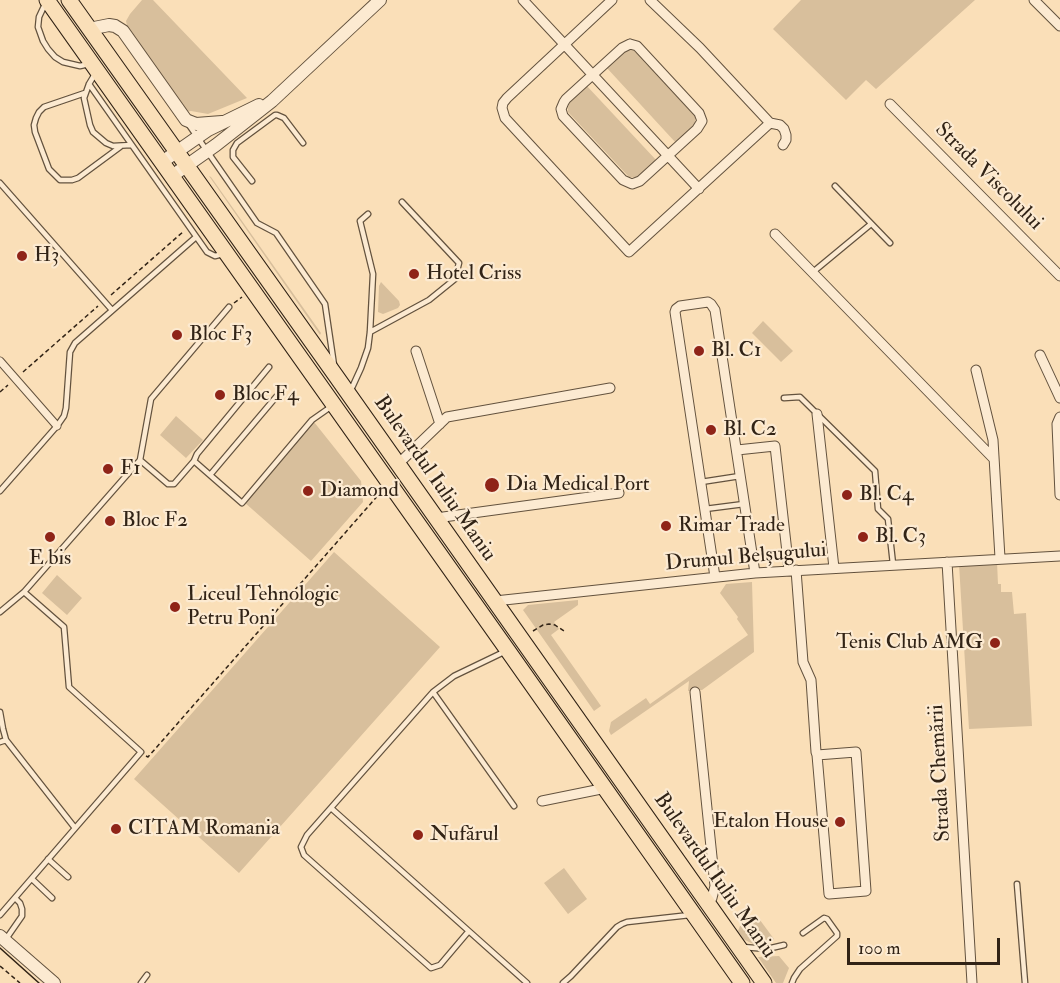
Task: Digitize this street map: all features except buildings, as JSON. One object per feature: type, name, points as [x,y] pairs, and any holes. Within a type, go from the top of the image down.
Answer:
[{"type":"main road","name":"Bulevardul Iuliu Maniu","points":[[47,0],[93,73],[162,162],[253,289],[742,983]]},
{"type":"main road","name":"Bulevardul Iuliu Maniu","points":[[69,0],[764,983]]},
{"type":"main road","points":[[334,405],[349,394]]},
{"type":"main road","points":[[508,650],[522,639]]},
{"type":"main road","points":[[693,914],[707,904]]},
{"type":"street","points":[[172,176],[272,101],[380,0]]},
{"type":"street","points":[[523,0],[699,189]]},
{"type":"street","points":[[612,0],[507,98],[503,103],[503,113],[505,118],[629,252],[770,123]]},
{"type":"street","points":[[650,0],[700,48],[770,123],[780,125],[784,129],[786,140],[783,145]]},
{"type":"street","points":[[1034,0],[1060,26]]},
{"type":"street","points":[[89,29],[109,25],[123,31],[186,120],[196,124],[222,122]]},
{"type":"street","points":[[626,45],[634,45],[701,117],[700,125],[640,181],[632,184],[623,180],[563,116],[561,109],[566,99],[592,75],[626,45]]},
{"type":"street","points":[[162,162],[222,122],[272,101]]},
{"type":"street","name":"Strada Viscolului","points":[[891,104],[1060,276]]},
{"type":"street","points":[[775,234],[994,459]]},
{"type":"street","points":[[715,577],[675,312],[680,306],[708,303],[715,310],[755,573]]},
{"type":"street","points":[[416,351],[440,424]]},
{"type":"street","points":[[1040,355],[1060,398]]},
{"type":"street","points":[[0,361],[57,426]]},
{"type":"street","points":[[976,370],[993,440],[1000,558]]},
{"type":"street","points":[[398,464],[447,417],[610,388]]},
{"type":"street","points":[[817,414],[834,568]]},
{"type":"street","points":[[1060,417],[1057,424],[1060,495]]},
{"type":"street","points":[[737,450],[775,446],[793,570],[803,662],[811,680],[816,752],[829,894],[866,891],[856,752],[817,755]]},
{"type":"street","points":[[436,518],[619,493]]},
{"type":"street","name":"Drumul Belșugului","points":[[495,601],[755,573],[1060,556]]},
{"type":"street","name":"Strada Chemării","points":[[947,562],[972,983]]},
{"type":"street","points":[[695,692],[715,886],[712,898],[707,904]]},
{"type":"street","points":[[542,801],[606,788]]},
{"type":"street","points":[[3,938],[54,983]]},
{"type":"lane","points":[[47,0],[39,17],[38,27],[48,49],[55,57],[93,73],[131,145],[207,252],[219,256],[227,253]]},
{"type":"lane","points":[[93,73],[85,93],[84,103],[93,132],[113,146],[131,145]]},
{"type":"lane","points":[[85,93],[44,107],[36,118],[35,132],[49,169],[60,180],[72,180],[120,147]]},
{"type":"lane","points":[[252,181],[233,157],[233,150],[237,143],[277,115],[284,118],[303,143]]},
{"type":"lane","points":[[186,120],[257,223],[276,233],[325,304],[336,376]]},
{"type":"lane","points":[[0,183],[112,310]]},
{"type":"lane","points":[[835,186],[890,243]]},
{"type":"lane","points":[[370,332],[429,300],[455,279],[459,263],[402,202]]},
{"type":"lane","points":[[349,394],[368,348],[370,332],[373,274],[360,221],[368,214]]},
{"type":"lane","points":[[813,273],[871,224]]},
{"type":"lane","points":[[0,491],[57,426],[66,412],[72,347],[196,237]]},
{"type":"lane","points":[[0,612],[24,592],[140,460],[151,399],[229,307]]},
{"type":"lane","points":[[140,460],[171,485],[174,484],[269,367]]},
{"type":"lane","points":[[210,475],[276,397]]},
{"type":"lane","points":[[784,398],[800,397],[875,471],[878,509],[888,519],[893,565]]},
{"type":"lane","points":[[194,461],[242,503],[312,420],[334,405]]},
{"type":"lane","points":[[701,482],[741,476]]},
{"type":"lane","points":[[705,510],[745,504]]},
{"type":"lane","points":[[0,915],[141,752],[69,687],[64,627],[24,592]]},
{"type":"lane","points":[[468,932],[440,965],[431,968],[304,855],[301,847],[307,835],[433,692],[454,676],[508,650]]},
{"type":"lane","points":[[433,692],[514,806]]},
{"type":"lane","points":[[0,712],[6,740],[75,828]]},
{"type":"lane","points":[[0,742],[6,740]]},
{"type":"lane","points":[[331,808],[527,983]]},
{"type":"lane","points":[[48,859],[68,877]]},
{"type":"lane","points":[[32,879],[52,898]]},
{"type":"lane","points":[[1017,884],[1025,983]]},
{"type":"lane","points":[[3,938],[22,916],[22,909],[15,898]]},
{"type":"lane","points":[[563,983],[617,927],[627,922],[693,914]]},
{"type":"lane","points":[[792,983],[800,969],[837,936],[827,919],[824,918],[803,933]]},
{"type":"lane","points":[[738,947],[766,949],[784,945]]},
{"type":"lane","points":[[141,983],[147,975]]},
{"type":"path","points":[[229,307],[253,289]]},
{"type":"path","points":[[0,392],[15,379]]},
{"type":"path","points":[[141,752],[148,757],[389,482]]},
{"type":"path","points":[[522,639],[546,624],[555,625],[564,631]]},
{"type":"path","points":[[0,966],[20,983]]},
{"type":"shaded area","points":[[142,0],[153,0],[247,98],[208,114],[186,112],[128,30],[126,21]]},
{"type":"shaded area","points":[[801,0],[975,0],[876,89],[866,80],[846,100],[773,29]]},
{"type":"shaded area","points":[[631,50],[695,116],[692,128],[676,143],[606,67],[625,51]]},
{"type":"shaded area","points":[[586,85],[657,161],[639,177],[629,177],[568,112],[570,101]]},
{"type":"shaded area","points":[[209,176],[321,333],[320,335]]},
{"type":"shaded area","points":[[381,282],[400,305],[383,314],[378,312]]},
{"type":"shaded area","points":[[763,321],[793,351],[781,362],[752,333]]},
{"type":"shaded area","points":[[176,416],[203,440],[186,458],[160,435]]},
{"type":"shaded area","name":"Diamond","points":[[314,422],[361,481],[363,502],[311,561],[244,502]]},
{"type":"shaded area","points":[[334,552],[440,647],[239,873],[134,779]]},
{"type":"shaded area","name":"Tenis Club AMG","points":[[997,562],[998,584],[1001,584],[1001,592],[1012,592],[1014,614],[1026,613],[1032,726],[969,729],[959,564]]},
{"type":"shaded area","points":[[57,575],[82,598],[67,615],[42,593]]},
{"type":"shaded area","points":[[752,582],[754,652],[702,690],[688,691],[689,681],[611,735],[609,731],[611,722],[646,698],[650,704],[748,635],[720,593],[726,584]]},
{"type":"shaded area","points":[[578,600],[578,605],[554,622],[559,629],[551,635],[601,706],[594,711],[523,610],[528,605]]},
{"type":"shaded area","points":[[564,868],[587,899],[568,914],[544,883]]},
{"type":"shaded area","points":[[757,916],[774,939],[765,945],[758,946],[743,939],[738,931],[746,921]]},
{"type":"shaded area","points":[[779,956],[789,968],[783,983],[776,983],[758,957]]},
{"type":"tram line","points":[[0,948],[39,983]]},
{"type":"place","name":"H3","points":[[22,256]]},
{"type":"place","name":"Hotel Criss","points":[[414,274]]},
{"type":"place","name":"Bloc F3","points":[[177,335]]},
{"type":"place","name":"Bl. C1","points":[[699,351]]},
{"type":"place","name":"Bloc F4","points":[[220,395]]},
{"type":"place","name":"Bl. C2","points":[[711,430]]},
{"type":"place","name":"F1","points":[[108,469]]},
{"type":"place","name":"Dia Medical Port","points":[[492,485]]},
{"type":"place","name":"Diamond","points":[[308,491]]},
{"type":"place","name":"Bl. C4","points":[[847,495]]},
{"type":"place","name":"Bloc F2","points":[[110,521]]},
{"type":"place","name":"Rimar Trade","points":[[666,526]]},
{"type":"place","name":"E bis","points":[[50,537]]},
{"type":"place","name":"Bl. C3","points":[[863,537]]},
{"type":"place","name":"Liceul Tehnologic Petru Poni","points":[[175,607]]},
{"type":"place","name":"Tenis Club AMG","points":[[995,643]]},
{"type":"place","name":"Etalon House","points":[[840,822]]},
{"type":"place","name":"CITAM Romania","points":[[116,829]]},
{"type":"place","name":"Nufărul","points":[[418,835]]}]
